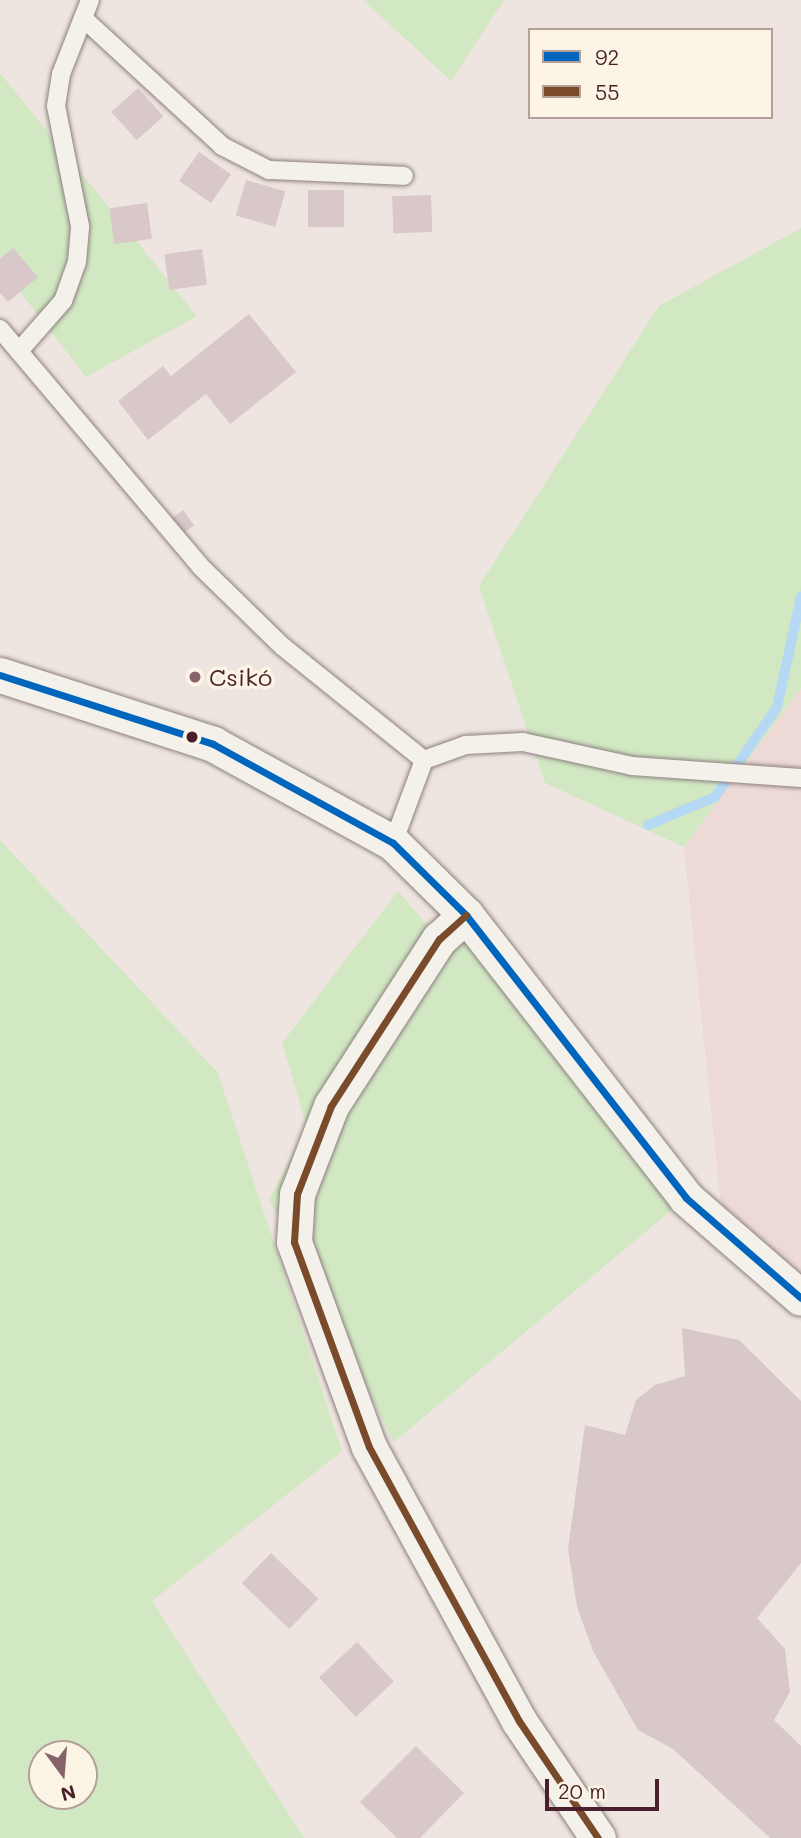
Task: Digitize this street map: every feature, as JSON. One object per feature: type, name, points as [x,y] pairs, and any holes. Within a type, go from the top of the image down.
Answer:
[{"type":"street","points":[[0,675],[213,744],[393,843],[466,915],[686,1198],[801,1298]]},
{"type":"street","points":[[466,915],[439,939],[331,1106],[297,1194],[294,1242],[369,1447],[519,1721],[598,1838]]},
{"type":"lane","points":[[19,351],[64,302],[77,262],[80,226],[56,106],[61,74],[90,0]]},
{"type":"lane","points":[[83,18],[222,146],[269,170],[404,176]]},
{"type":"lane","points":[[0,329],[200,566],[282,646],[424,761]]},
{"type":"lane","points":[[393,843],[424,761],[466,745],[523,742],[632,766],[801,778]]},
{"type":"shaded area","points":[[801,688],[801,1298],[723,1226],[684,847]]},
{"type":"green space","points":[[363,0],[504,0],[451,81]]},
{"type":"green space","points":[[0,73],[197,316],[86,377],[0,266]]},
{"type":"green space","points":[[801,228],[801,688],[684,847],[545,783],[479,586],[659,306]]},
{"type":"green space","points":[[0,840],[218,1073],[342,1451],[152,1601],[304,1838],[0,1838]]},
{"type":"green space","points":[[398,891],[439,939],[466,915],[686,1198],[394,1442],[269,1200],[307,1127],[282,1043]]},
{"type":"building","points":[[138,88],[163,116],[137,140],[111,112]]},
{"type":"building","points":[[199,152],[231,174],[211,203],[179,181]]},
{"type":"building","points":[[246,180],[285,191],[275,227],[236,216]]},
{"type":"building","points":[[308,190],[344,190],[344,227],[308,227]]},
{"type":"building","points":[[431,195],[432,232],[393,233],[392,196]]},
{"type":"building","points":[[147,203],[152,239],[114,244],[109,208]]},
{"type":"building","points":[[13,248],[38,277],[8,302],[0,293],[0,259]]},
{"type":"building","points":[[202,249],[207,285],[169,290],[164,254]]},
{"type":"building","points":[[249,314],[296,372],[230,424],[206,394],[148,440],[118,401],[163,366],[171,376]]},
{"type":"building","points":[[183,510],[194,525],[180,536],[168,521]]},
{"type":"building","points":[[682,1328],[739,1340],[801,1401],[801,1563],[757,1618],[785,1649],[790,1692],[774,1720],[801,1746],[801,1838],[770,1838],[673,1749],[638,1730],[593,1651],[577,1607],[568,1549],[585,1425],[625,1435],[636,1400],[655,1385],[685,1376]]},
{"type":"building","points":[[271,1553],[318,1599],[289,1629],[242,1583]]},
{"type":"building","points":[[357,1642],[394,1681],[356,1717],[319,1677]]},
{"type":"building","points":[[416,1746],[464,1793],[420,1838],[397,1838],[360,1802]]},
{"type":"waterway","points":[[648,825],[715,797],[777,707],[801,597]]},
{"type":"transit line","name":"92","points":[[0,675],[213,744],[393,843],[466,915],[686,1198],[801,1298]]},
{"type":"transit line","name":"55","points":[[466,915],[439,939],[331,1106],[297,1194],[294,1242],[369,1447],[519,1721],[598,1838]]},
{"type":"place","name":"Csikó","points":[[195,677]]}]
